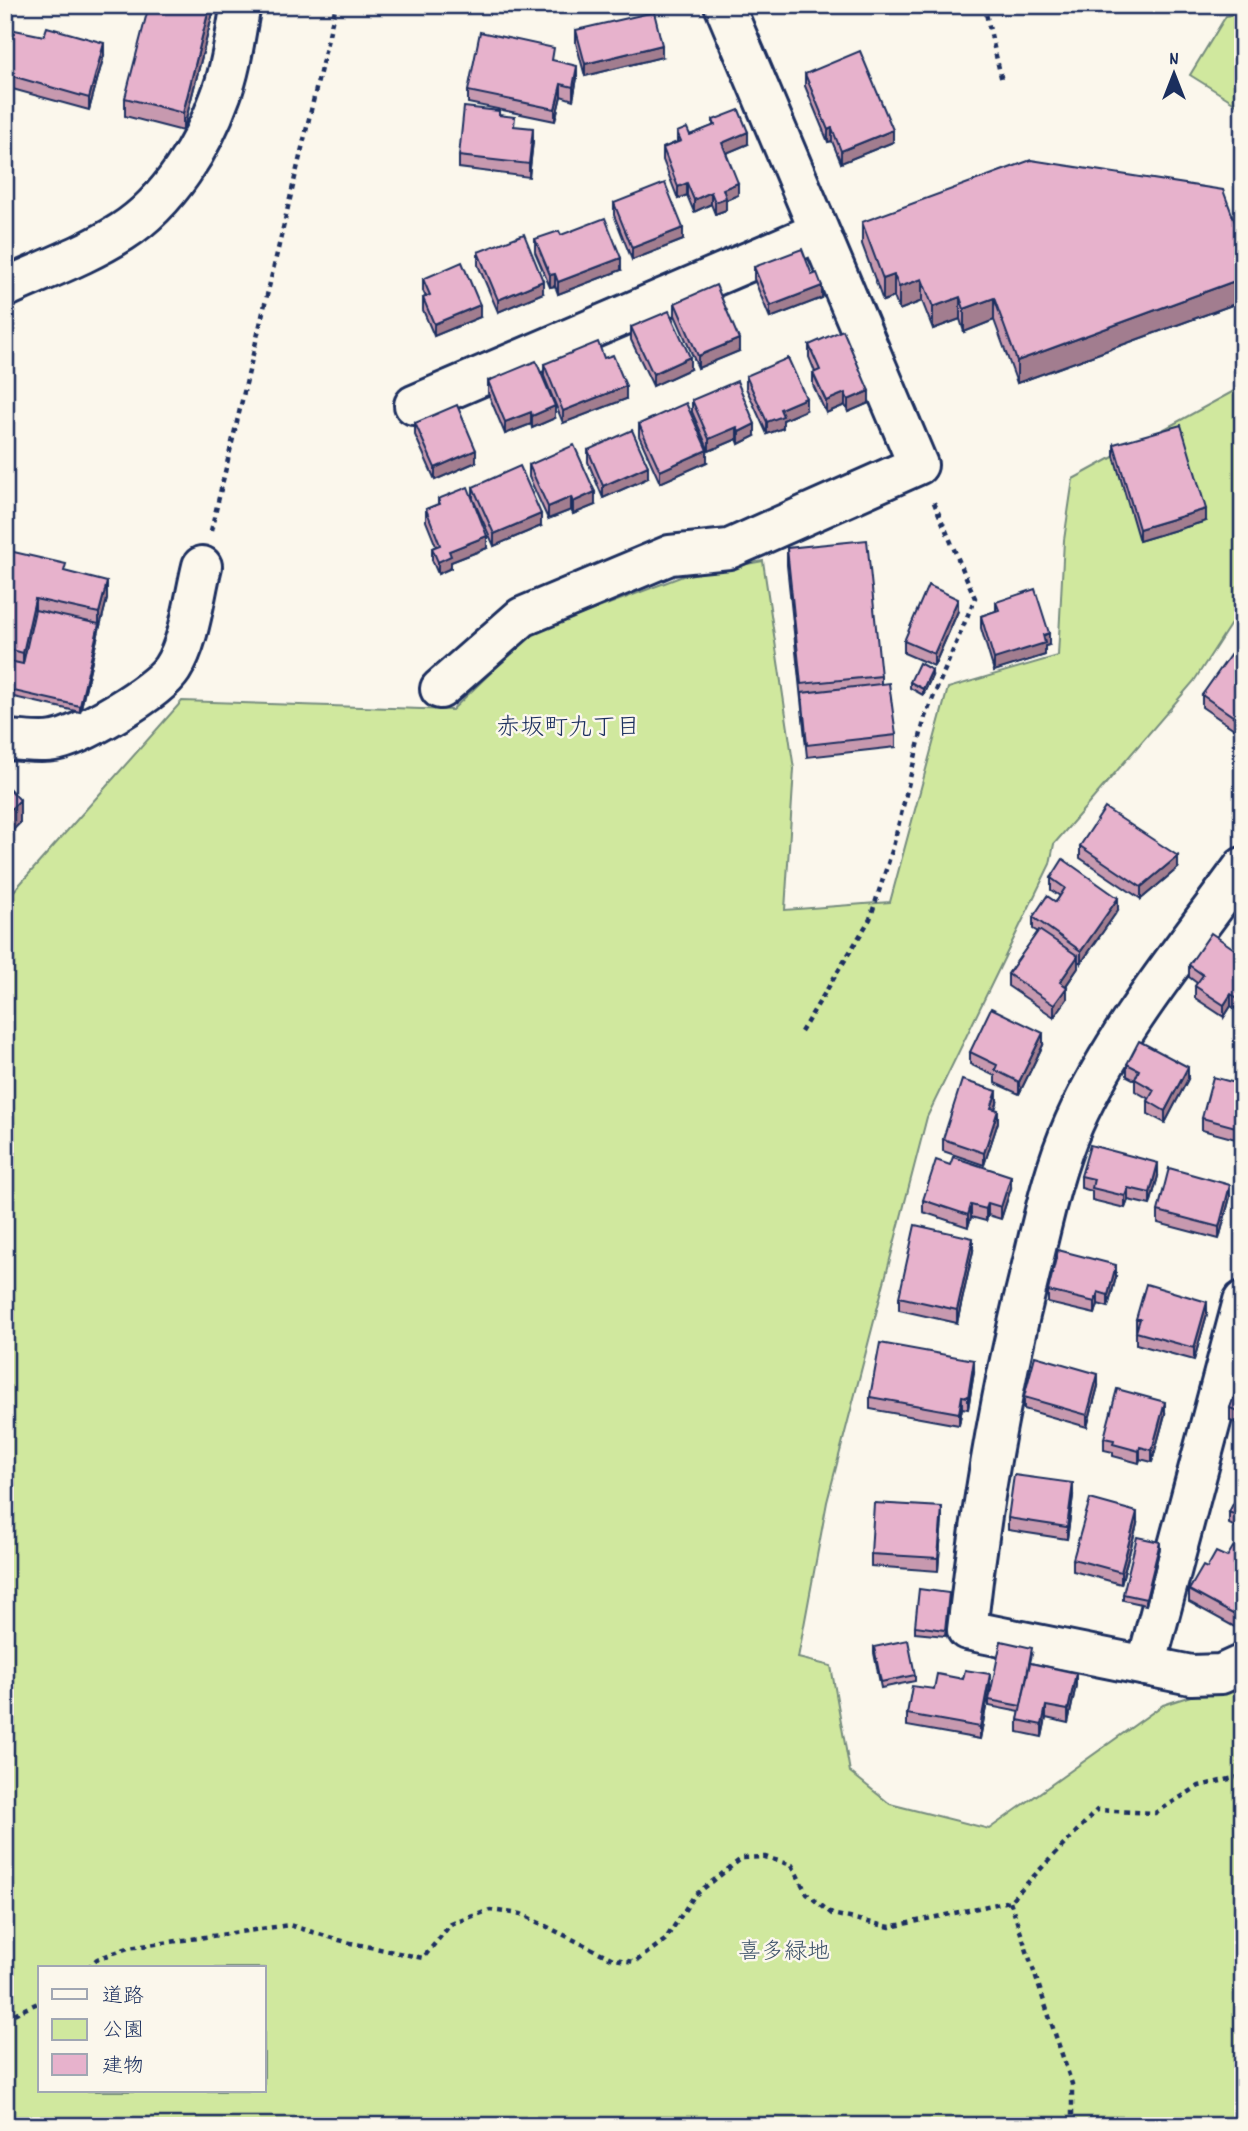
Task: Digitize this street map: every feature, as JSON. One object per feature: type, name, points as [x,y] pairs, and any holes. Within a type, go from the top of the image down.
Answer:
[{"type":"street","points":[[5,288],[123,232],[156,204],[181,174],[218,103],[241,5]]},
{"type":"street","points":[[440,689],[522,617],[670,555],[729,549],[918,466],[724,5]]},
{"type":"street","points":[[414,405],[818,232]]},
{"type":"street","points":[[5,740],[55,741],[122,710],[152,691],[172,670],[181,650],[202,566]]},
{"type":"street","points":[[1243,866],[1107,1058],[1073,1125],[1042,1223],[1004,1375],[981,1508],[967,1630],[1191,1675],[1221,1674],[1243,1664]]},
{"type":"street","points":[[1146,1666],[1243,1301]]},
{"type":"path","points":[[202,566],[337,5]]},
{"type":"path","points":[[984,5],[1002,81]]},
{"type":"path","points":[[800,1032],[870,919],[892,851],[925,717],[975,598],[918,466]]},
{"type":"path","points":[[90,1966],[97,1959],[128,1948],[289,1925],[346,1942],[424,1958],[452,1924],[489,1910],[521,1914],[612,1959],[635,1962],[665,1940],[694,1896],[742,1858],[765,1857],[792,1865],[807,1894],[832,1914],[890,1927],[1010,1900],[1097,1810],[1155,1813],[1199,1786],[1243,1776]]},
{"type":"path","points":[[1010,1900],[1072,2084],[1072,2126]]},
{"type":"path","points":[[5,2018],[38,2003]]},
{"type":"green space","points":[[1241,13],[1243,108],[1190,75],[1226,16]]},
{"type":"green space","name":"喜多緑地","points":[[1243,386],[1243,605],[1194,681],[1054,844],[1050,864],[927,1117],[827,1502],[798,1658],[831,1666],[850,1772],[890,1804],[989,1829],[1163,1705],[1243,1679],[1243,2126],[5,2126],[5,901],[182,701],[452,710],[532,633],[683,576],[763,561],[794,769],[785,910],[890,902],[948,688],[1058,656],[1064,540],[1073,479]]},
{"type":"building","points":[[149,5],[170,9],[171,5],[210,5],[183,113],[125,98]]},
{"type":"building","points":[[654,12],[662,45],[585,64],[576,30]]},
{"type":"building","points":[[47,27],[104,43],[89,98],[5,74],[5,28],[44,36]]},
{"type":"building","points":[[480,32],[554,48],[552,60],[577,66],[573,87],[561,84],[555,109],[468,91]]},
{"type":"building","points":[[860,51],[893,130],[841,151],[832,128],[828,130],[805,74]]},
{"type":"building","points":[[464,107],[499,111],[499,115],[515,117],[514,126],[533,128],[529,164],[459,156]]},
{"type":"building","points":[[739,110],[748,132],[722,143],[738,183],[723,189],[726,198],[715,202],[711,192],[694,200],[687,183],[678,187],[663,148],[681,141],[677,132],[687,128],[690,135],[715,125],[713,120]]},
{"type":"building","points":[[1031,160],[1223,190],[1243,244],[1243,278],[1017,361],[994,298],[964,309],[960,297],[933,307],[922,279],[899,287],[894,275],[883,279],[862,222]]},
{"type":"building","points":[[665,183],[683,228],[632,248],[614,203]]},
{"type":"building","points":[[605,218],[621,258],[558,282],[555,274],[550,275],[535,239],[559,231],[561,235]]},
{"type":"building","points":[[524,234],[543,281],[498,300],[478,252]]},
{"type":"building","points":[[802,249],[812,275],[817,273],[822,286],[770,306],[754,267]]},
{"type":"building","points":[[462,262],[480,305],[434,324],[423,298],[430,295],[423,279]]},
{"type":"building","points":[[716,285],[739,339],[698,356],[675,303]]},
{"type":"building","points":[[669,311],[690,357],[653,374],[631,327]]},
{"type":"building","points":[[843,330],[869,391],[848,400],[845,393],[826,401],[813,373],[820,370],[809,345]]},
{"type":"building","points":[[598,342],[604,358],[613,355],[626,386],[563,411],[544,364]]},
{"type":"building","points":[[788,358],[806,398],[780,409],[783,416],[767,422],[746,376]]},
{"type":"building","points":[[536,361],[555,406],[532,416],[531,412],[505,422],[488,381]]},
{"type":"building","points":[[737,381],[755,424],[739,432],[737,427],[709,439],[692,400]]},
{"type":"building","points":[[686,403],[707,450],[660,471],[639,424]]},
{"type":"building","points":[[457,405],[476,450],[435,468],[415,423]]},
{"type":"building","points":[[1181,425],[1206,509],[1139,529],[1114,444]]},
{"type":"building","points":[[632,430],[648,466],[603,486],[588,450]]},
{"type":"building","points":[[574,445],[595,492],[573,502],[571,497],[548,507],[529,465]]},
{"type":"building","points":[[520,466],[541,514],[494,534],[473,487]]},
{"type":"building","points":[[468,487],[487,536],[449,551],[451,556],[438,562],[432,548],[440,545],[426,509],[440,504],[438,499]]},
{"type":"building","points":[[867,540],[881,676],[801,684],[787,548]]},
{"type":"building","points":[[5,550],[66,564],[64,571],[107,582],[99,613],[35,599],[23,653],[5,648]]},
{"type":"building","points":[[928,585],[958,599],[934,654],[904,641]]},
{"type":"building","points":[[1035,589],[1049,633],[1043,635],[1045,643],[994,659],[981,616],[999,610],[996,602]]},
{"type":"building","points":[[35,610],[99,624],[80,706],[5,689],[5,660],[23,664]]},
{"type":"building","points":[[1243,652],[1243,723],[1202,695],[1231,654],[1238,659]]},
{"type":"building","points":[[919,663],[932,670],[923,689],[910,682]]},
{"type":"building","points":[[889,683],[896,735],[807,745],[802,693]]},
{"type":"building","points":[[5,784],[20,800],[5,815]]},
{"type":"building","points":[[1105,808],[1178,856],[1141,887],[1080,846]]},
{"type":"building","points":[[1063,859],[1118,898],[1081,951],[1033,917],[1047,896],[1056,902],[1065,888],[1051,878]]},
{"type":"building","points":[[1039,930],[1078,956],[1060,982],[1067,987],[1054,1005],[1008,974]]},
{"type":"building","points":[[1211,933],[1243,955],[1243,993],[1239,999],[1231,994],[1224,1005],[1195,986],[1203,975],[1189,965]]},
{"type":"building","points":[[991,1008],[1043,1033],[1019,1082],[995,1070],[997,1065],[970,1052]]},
{"type":"building","points":[[1139,1041],[1188,1067],[1165,1111],[1148,1101],[1154,1090],[1135,1079],[1139,1070],[1127,1064]]},
{"type":"building","points":[[1213,1077],[1243,1085],[1243,1129],[1202,1118]]},
{"type":"building","points":[[962,1080],[997,1091],[991,1108],[998,1110],[984,1153],[943,1139]]},
{"type":"building","points":[[1090,1145],[1158,1163],[1150,1193],[1128,1188],[1125,1196],[1092,1188],[1094,1179],[1081,1176]]},
{"type":"building","points":[[953,1157],[1011,1176],[1001,1207],[988,1203],[986,1209],[971,1205],[968,1215],[923,1200],[936,1160],[950,1165]]},
{"type":"building","points":[[1169,1168],[1230,1185],[1219,1227],[1158,1211]]},
{"type":"building","points":[[915,1225],[973,1238],[957,1310],[899,1297]]},
{"type":"building","points":[[1058,1250],[1116,1265],[1108,1295],[1098,1292],[1095,1302],[1048,1291]]},
{"type":"building","points":[[1146,1284],[1207,1302],[1194,1348],[1136,1332],[1140,1319],[1136,1319]]},
{"type":"building","points":[[880,1343],[974,1360],[968,1397],[962,1396],[959,1413],[870,1397]]},
{"type":"building","points":[[1035,1356],[1098,1374],[1087,1415],[1024,1397]]},
{"type":"building","points":[[1241,1377],[1243,1378],[1243,1413],[1230,1408]]},
{"type":"building","points":[[1117,1389],[1165,1402],[1152,1450],[1140,1447],[1139,1451],[1113,1444],[1114,1440],[1104,1438]]},
{"type":"building","points":[[1014,1475],[1073,1483],[1067,1527],[1008,1518]]},
{"type":"building","points":[[1243,1475],[1243,1519],[1229,1512],[1242,1487],[1237,1485]]},
{"type":"building","points":[[1090,1499],[1137,1512],[1121,1572],[1073,1559]]},
{"type":"building","points":[[874,1503],[942,1507],[938,1558],[871,1554]]},
{"type":"building","points":[[1137,1537],[1160,1542],[1146,1599],[1123,1594]]},
{"type":"building","points":[[1233,1547],[1243,1553],[1242,1619],[1189,1590],[1203,1566],[1207,1568],[1216,1552],[1227,1557]]},
{"type":"building","points":[[919,1589],[949,1593],[945,1630],[915,1626]]},
{"type":"building","points":[[908,1640],[915,1675],[881,1682],[874,1647]]},
{"type":"building","points":[[1001,1641],[1032,1648],[1021,1706],[989,1700]]},
{"type":"building","points":[[1030,1663],[1076,1673],[1068,1710],[1046,1706],[1042,1725],[1018,1720]]},
{"type":"building","points":[[965,1670],[990,1674],[980,1727],[907,1714],[912,1686],[934,1689],[937,1674],[963,1679]]},
{"type":"district","name":"赤坂町九丁目","points":[[568,726]]}]
